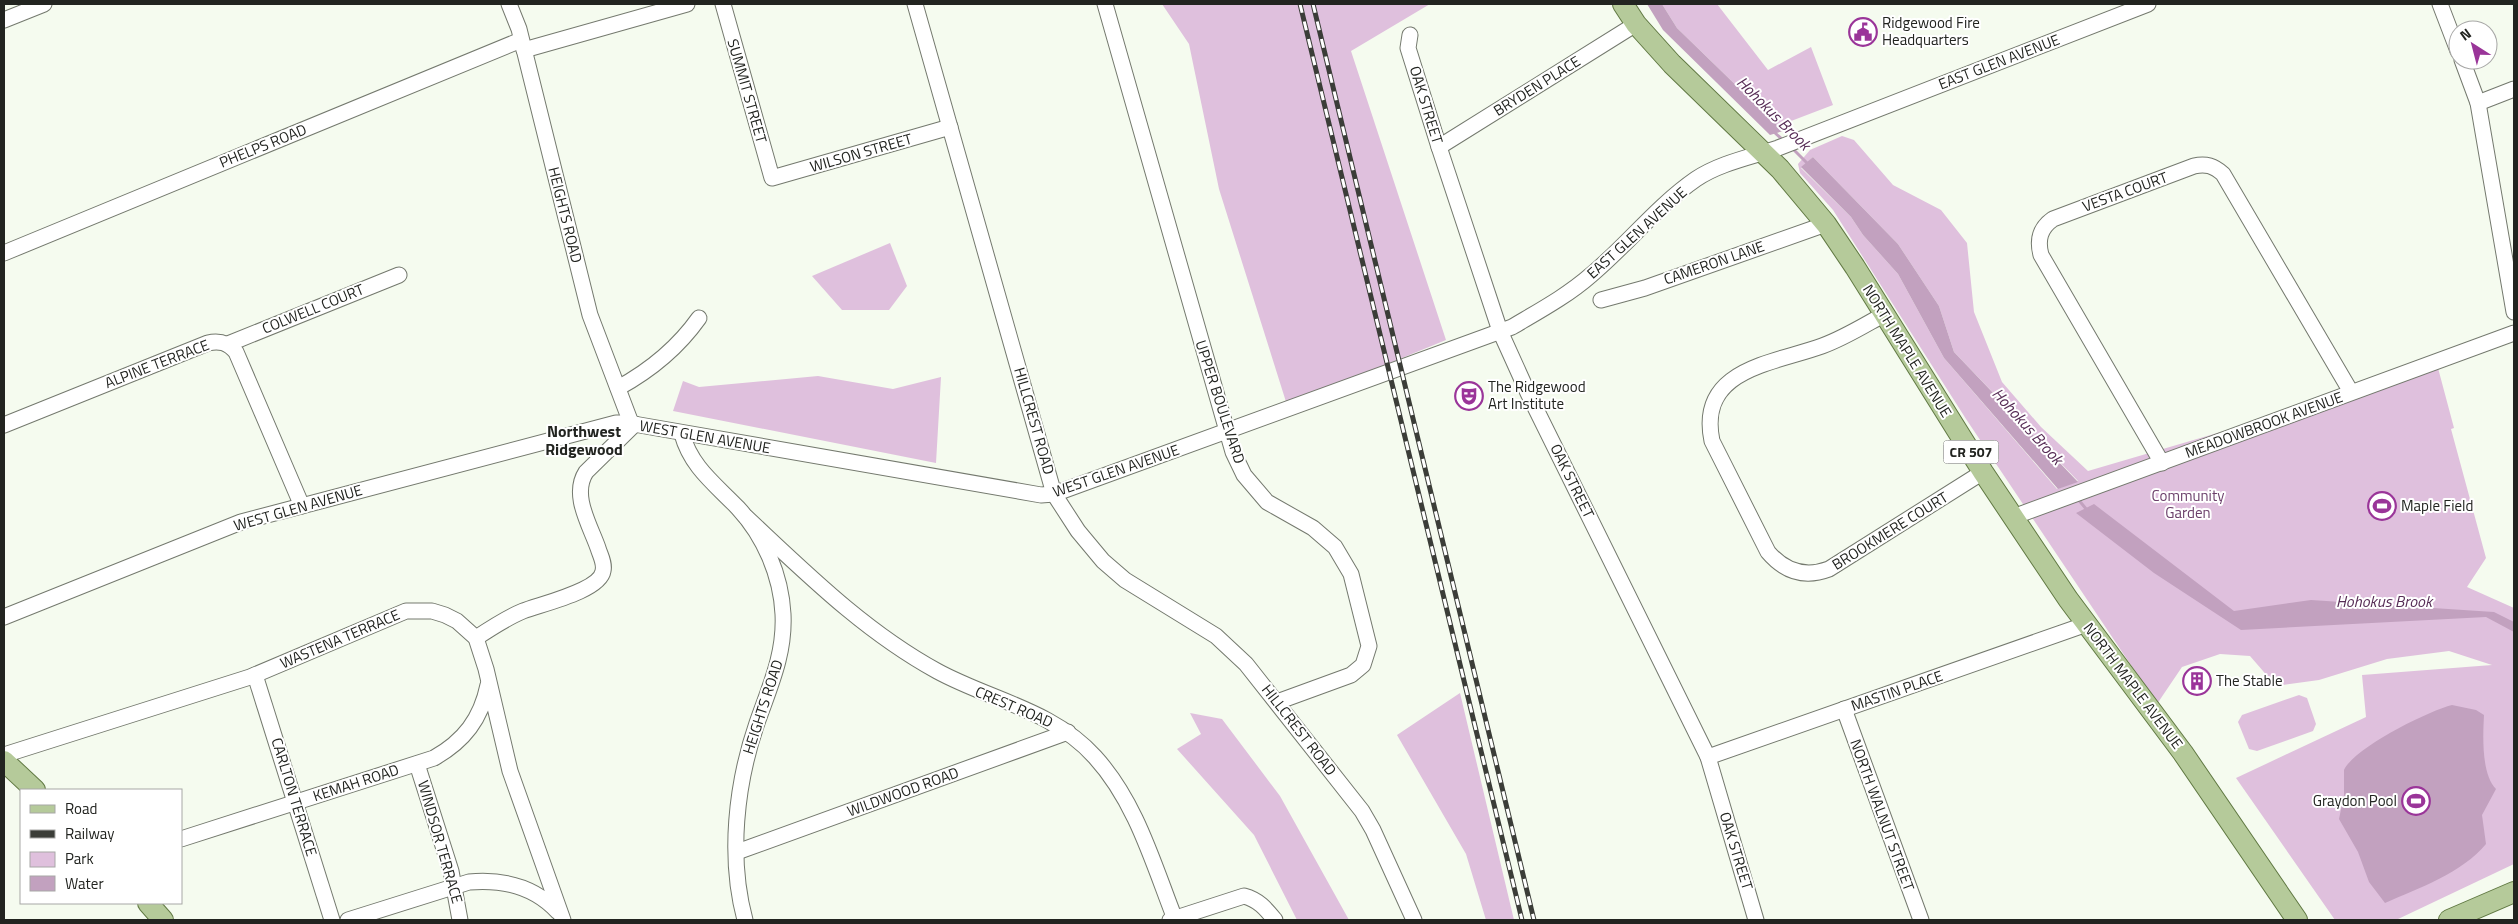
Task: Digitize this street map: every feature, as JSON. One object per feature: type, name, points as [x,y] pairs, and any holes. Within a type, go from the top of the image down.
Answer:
[{"type":"main road","name":"NORTH MAPLE AVENUE","points":[[1623,4],[1636,24],[1672,64],[1771,151],[1826,224],[1856,267],[1883,315],[2013,517],[2087,624],[2183,753],[2297,920]]},
{"type":"main road","points":[[4,761],[34,789]]},
{"type":"main road","points":[[2449,920],[2514,892]]},
{"type":"main road","points":[[149,904],[163,920]]},
{"type":"street","points":[[4,20],[44,4]]},
{"type":"street","name":"HEIGHTS ROAD","points":[[508,4],[523,45],[590,315],[633,424]]},
{"type":"street","name":"PHELPS ROAD","points":[[4,253],[523,45],[687,4]]},
{"type":"street","name":"SUMMIT STREET","points":[[723,4],[772,178]]},
{"type":"street","name":"HILLCREST ROAD","points":[[915,4],[1054,494],[1078,531],[1103,561],[1125,580],[1216,636],[1246,664],[1362,811],[1373,830],[1414,920]]},
{"type":"street","name":"UPPER BOULEVARD","points":[[1105,4],[1227,432],[1244,475],[1255,490],[1282,512],[1313,528],[1325,537],[1344,561],[1351,574],[1369,646],[1364,664],[1351,675],[1277,702]]},
{"type":"street","name":"EAST GLEN AVENUE","points":[[1383,375],[1500,331],[1553,304],[1578,285],[1647,220],[1697,179],[1750,156],[1771,151],[1813,135],[2148,4]]},
{"type":"street","points":[[2440,4],[2448,25]]},
{"type":"street","name":"BRYDEN PLACE","points":[[1439,148],[1636,24]]},
{"type":"street","name":"OAK STREET","points":[[1410,35],[1408,48],[1500,331],[1528,393],[1708,756],[1756,920]]},
{"type":"street","points":[[2466,70],[2478,103],[2514,312]]},
{"type":"street","points":[[2478,103],[2514,89]]},
{"type":"street","name":"WILSON STREET","points":[[772,178],[950,128]]},
{"type":"street","name":"VESTA COURT","points":[[2162,463],[2042,255],[2039,238],[2047,223],[2053,219],[2194,166],[2209,165],[2216,168],[2224,174],[2351,392]]},
{"type":"street","name":"CAMERON LANE","points":[[1601,300],[1645,288],[1826,224]]},
{"type":"street","name":"COLWELL COURT","points":[[228,344],[399,275]]},
{"type":"street","name":"BROOKMERE COURT","points":[[1883,315],[1830,343],[1737,375],[1719,392],[1713,403],[1710,428],[1712,441],[1768,552],[1781,565],[1797,573],[1808,574],[1824,571],[1983,472]]},
{"type":"street","points":[[618,388],[644,374],[660,362],[699,318]]},
{"type":"street","name":"MEADOWBROOK AVENUE","points":[[2013,517],[2514,332]]},
{"type":"street","name":"ALPINE TERRACE","points":[[4,425],[208,343],[221,342],[228,344],[236,352],[302,506]]},
{"type":"street","name":"WEST GLEN AVENUE","points":[[4,617],[241,522],[612,424],[633,424],[1041,495],[1054,494],[1383,375]]},
{"type":"street","points":[[562,918],[510,771],[476,638],[514,615],[575,593],[597,582],[601,576],[603,564],[580,499],[580,481],[586,472],[633,424]]},
{"type":"street","name":"HEIGHTS ROAD","points":[[682,434],[692,459],[702,474],[746,517],[764,546],[775,572],[780,592],[783,634],[776,675],[757,723],[742,781],[737,852],[745,920]]},
{"type":"street","name":"CREST ROAD","points":[[746,517],[839,604],[894,645],[937,671],[969,687],[1040,715],[1068,732],[1106,770],[1127,801],[1173,920],[1244,896],[1259,902],[1275,920]]},
{"type":"street","name":"WASTENA TERRACE","points":[[4,755],[255,674],[406,611],[432,611],[445,615],[457,620],[476,638]]},
{"type":"street","name":"MASTIN PLACE","points":[[1708,756],[2087,624]]},
{"type":"street","name":"CARLTON TERRACE","points":[[255,674],[332,920]]},
{"type":"street","name":"KEMAH ROAD","points":[[182,839],[417,764],[448,750],[470,729],[484,702],[488,679]]},
{"type":"street","name":"NORTH WALNUT STREET","points":[[1844,709],[1921,920]]},
{"type":"street","name":"WILDWOOD ROAD","points":[[737,852],[1068,732]]},
{"type":"street","name":"WINDSOR TERRACE","points":[[417,764],[454,887],[460,920]]},
{"type":"street","points":[[348,920],[454,887],[488,881],[515,885],[544,899],[562,918]]},
{"type":"green space","points":[[1162,4],[1430,4],[1351,51],[1446,340],[1287,405],[1219,189],[1189,44]]},
{"type":"green space","points":[[1662,4],[1717,4],[1768,70],[1811,47],[1833,105],[1778,126],[1677,28]]},
{"type":"green space","name":"Community Garden","points":[[1842,136],[1854,140],[1893,185],[1941,210],[1967,243],[1974,312],[2002,382],[2041,427],[2088,471],[2438,368],[2454,428],[2451,429],[2486,558],[2467,587],[2514,608],[2514,864],[2396,920],[2335,920],[2236,778],[2366,717],[2362,675],[2492,665],[2449,651],[2387,659],[2319,680],[2276,686],[2250,656],[2220,654],[2182,667],[2157,704],[1966,419],[1833,210],[1800,173],[1798,164],[1810,150]],"holes":[[[1813,157],[1898,244],[1939,306],[1954,352],[2078,481],[2057,489],[1944,358],[1898,274],[1863,235],[1851,217],[1801,168]]]},
{"type":"green space","points":[[890,243],[907,286],[889,310],[842,310],[812,276]]},
{"type":"green space","points":[[818,376],[893,389],[941,377],[936,463],[673,411],[683,381],[699,387]]},
{"type":"green space","points":[[1460,693],[1514,920],[1486,920],[1466,854],[1397,735]]},
{"type":"green space","points":[[2299,695],[2307,698],[2316,724],[2313,731],[2257,751],[2249,749],[2238,722],[2242,715]]},
{"type":"green space","points":[[1190,713],[1222,719],[1280,796],[1349,920],[1297,920],[1254,835],[1177,749],[1201,734]]},
{"type":"water","points":[[1647,4],[1662,4],[1677,28],[1783,131],[1770,135],[1663,30]]},
{"type":"water","name":"Hohokus Brook","points":[[1813,157],[1898,244],[1939,306],[1954,352],[2078,482],[2058,489],[1944,358],[1898,274],[1863,235],[1851,217],[1801,167]]},
{"type":"water","name":"Hohokus Brook","points":[[2094,504],[2234,611],[2311,600],[2494,612],[2514,622],[2514,632],[2486,617],[2241,630],[2154,573],[2076,513]]},
{"type":"water","name":"Graydon Pool","points":[[2452,705],[2476,710],[2484,715],[2483,743],[2485,764],[2491,782],[2496,789],[2482,815],[2486,844],[2465,863],[2439,879],[2385,903],[2369,882],[2358,852],[2339,819],[2344,795],[2344,770],[2362,751],[2376,741],[2410,722]]},
{"type":"waterway","name":"Hohokus Brook","points":[[1774,132],[1784,141]]},
{"type":"waterway","name":"Hohokus Brook","points":[[1791,147],[1810,166]]},
{"type":"waterway","name":"Hohokus Brook","points":[[2077,498],[2087,510]]},
{"type":"railway","points":[[1300,4],[1522,920]]},
{"type":"railway","points":[[1313,4],[1534,920]]},
{"type":"place","name":"Ridgewood Fire Headquarters","points":[[1863,32]]},
{"type":"place","name":"The Ridgewood Art Institute","points":[[1469,396]]},
{"type":"place","name":"Maple Field","points":[[2382,506]]},
{"type":"place","name":"The Stable","points":[[2197,681]]},
{"type":"place","name":"Graydon Pool","points":[[2416,801]]},
{"type":"district","name":"Northwest Ridgewood","points":[[584,440]]}]
